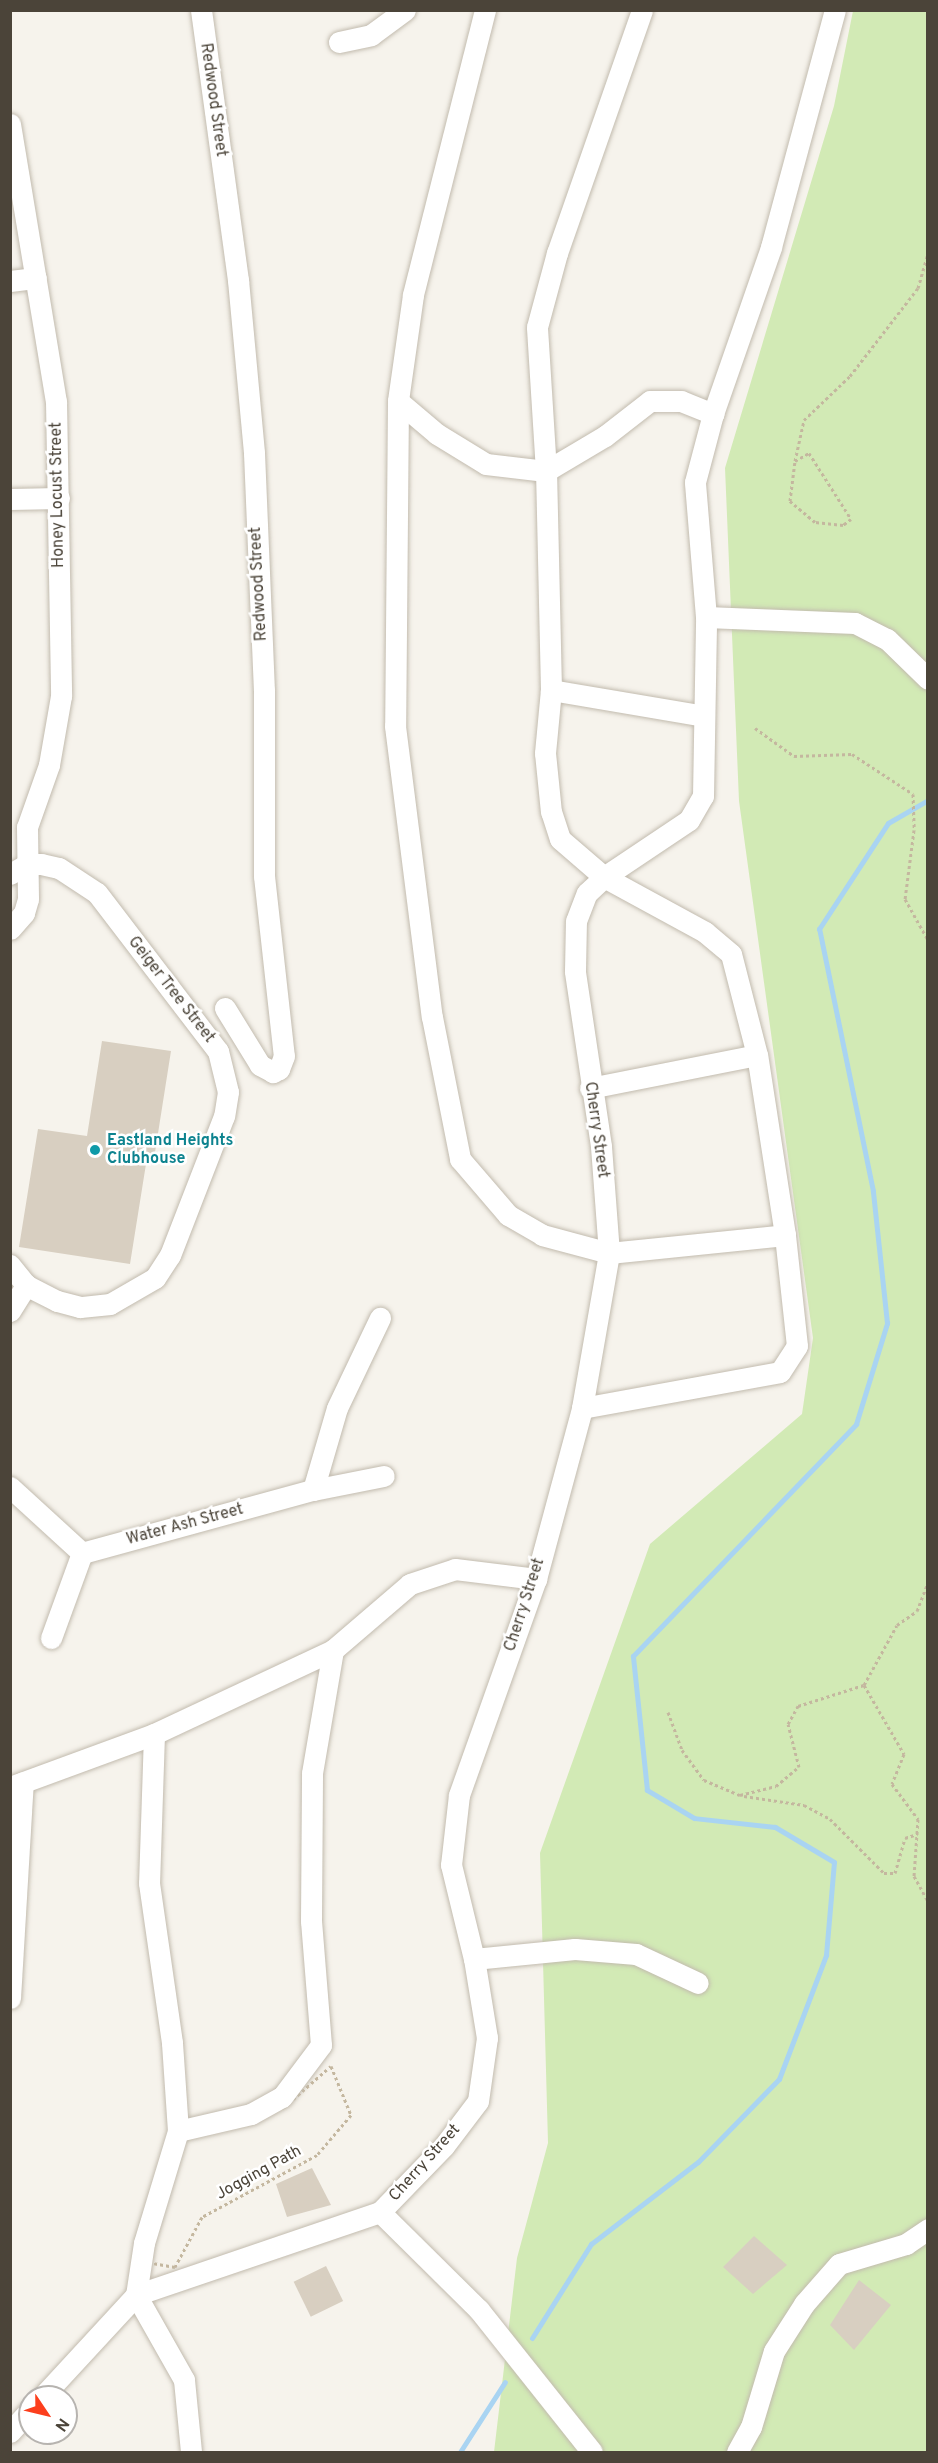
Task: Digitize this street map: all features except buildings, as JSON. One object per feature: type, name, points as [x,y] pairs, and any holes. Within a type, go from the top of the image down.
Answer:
[{"type":"street","name":"Redwood Street","points":[[201,10],[238,280],[254,453],[264,690],[264,876],[284,1056],[279,1069],[273,1072],[260,1065],[225,1008]]},
{"type":"street","points":[[339,42],[371,35],[405,10]]},
{"type":"street","points":[[485,10],[412,295],[398,401],[395,726],[432,1017],[460,1159],[508,1215],[542,1235],[609,1253],[785,1235]]},
{"type":"street","points":[[582,1408],[780,1372],[797,1346],[785,1235],[757,1055],[731,954],[705,932],[604,877],[560,839],[551,812],[545,753],[551,690],[546,471],[537,327],[557,253],[642,10]]},
{"type":"street","name":"Cherry Street","points":[[53,2385],[136,2295],[380,2212],[444,2146],[478,2101],[487,2038],[474,1959],[450,1865],[459,1795],[536,1580],[582,1408],[609,1253],[601,1146],[590,1088],[575,971],[576,921],[587,893],[604,877],[689,820],[703,796],[706,617],[694,482],[713,414],[771,247],[835,10]]},
{"type":"street","name":"Honey Locust Street","points":[[10,124],[56,401],[61,696],[49,765],[27,827],[19,869],[28,899],[24,912],[10,929]]},
{"type":"street","points":[[10,281],[36,278]]},
{"type":"street","points":[[398,401],[437,434],[486,464],[546,471],[605,436],[650,401],[681,401],[713,414]]},
{"type":"street","points":[[10,498],[59,498]]},
{"type":"street","points":[[706,617],[855,623],[887,639],[927,679]]},
{"type":"street","points":[[551,690],[704,716]]},
{"type":"street","name":"Geiger Tree Street","points":[[10,1265],[26,1285],[57,1301],[80,1307],[110,1304],[155,1278],[170,1255],[224,1116],[228,1092],[218,1051],[97,893],[58,868],[19,869]]},
{"type":"street","points":[[590,1088],[757,1055]]},
{"type":"street","points":[[10,1311],[26,1285]]},
{"type":"street","points":[[313,1490],[337,1408],[380,1318]]},
{"type":"street","name":"Water Ash Street","points":[[82,1553],[313,1490],[384,1476]]},
{"type":"street","points":[[10,1487],[82,1553],[51,1638]]},
{"type":"street","points":[[10,1998],[17,1784],[154,1734],[333,1650],[410,1584],[455,1569],[536,1580]]},
{"type":"street","points":[[178,2131],[251,2114],[282,2097],[321,2045],[311,1921],[312,1773],[333,1650]]},
{"type":"street","points":[[154,1734],[149,1882],[172,2043],[178,2131],[144,2243],[136,2295],[184,2380],[191,2452]]},
{"type":"street","points":[[474,1959],[574,1949],[636,1954],[698,1983]]},
{"type":"street","points":[[380,2212],[479,2310],[592,2452]]},
{"type":"street","points":[[737,2452],[751,2427],[774,2351],[811,2296],[839,2264],[906,2244],[927,2229]]},
{"type":"path","points":[[927,124],[927,140]]},
{"type":"path","points":[[795,461],[809,453],[851,519],[843,525],[815,522],[790,501],[795,461],[804,420],[850,376],[918,288],[927,254]]},
{"type":"path","points":[[755,728],[794,756],[852,754],[913,794],[915,830],[905,899],[927,940]]},
{"type":"path","points":[[740,1796],[776,1786],[799,1767],[788,1724],[798,1706],[864,1685],[897,1625],[916,1611],[927,1581]]},
{"type":"path","points":[[864,1685],[904,1754],[892,1784],[918,1819],[914,1875],[927,1901]]},
{"type":"path","points":[[668,1712],[682,1750],[704,1780],[740,1796],[804,1805],[830,1819],[884,1873],[895,1873],[905,1838],[917,1834]]},
{"type":"path","name":"Jogging Path","points":[[331,2066],[351,2115],[317,2155],[202,2217],[175,2267],[148,2262],[185,2139],[284,2107],[331,2066]]},
{"type":"green space","points":[[853,11],[927,11],[927,2452],[494,2452],[517,2258],[548,2143],[540,1853],[650,1544],[802,1414],[813,1338],[739,801],[725,468],[834,106]]},
{"type":"waterway","points":[[532,2338],[591,2244],[698,2162],[779,2079],[826,1955],[834,1862],[775,1827],[694,1818],[647,1790],[633,1656],[856,1424],[887,1323],[873,1191],[819,929],[888,823],[928,800]]},
{"type":"waterway","points":[[460,2452],[505,2382]]},
{"type":"place","name":"Eastland Heights Clubhouse","points":[[95,1150]]}]
